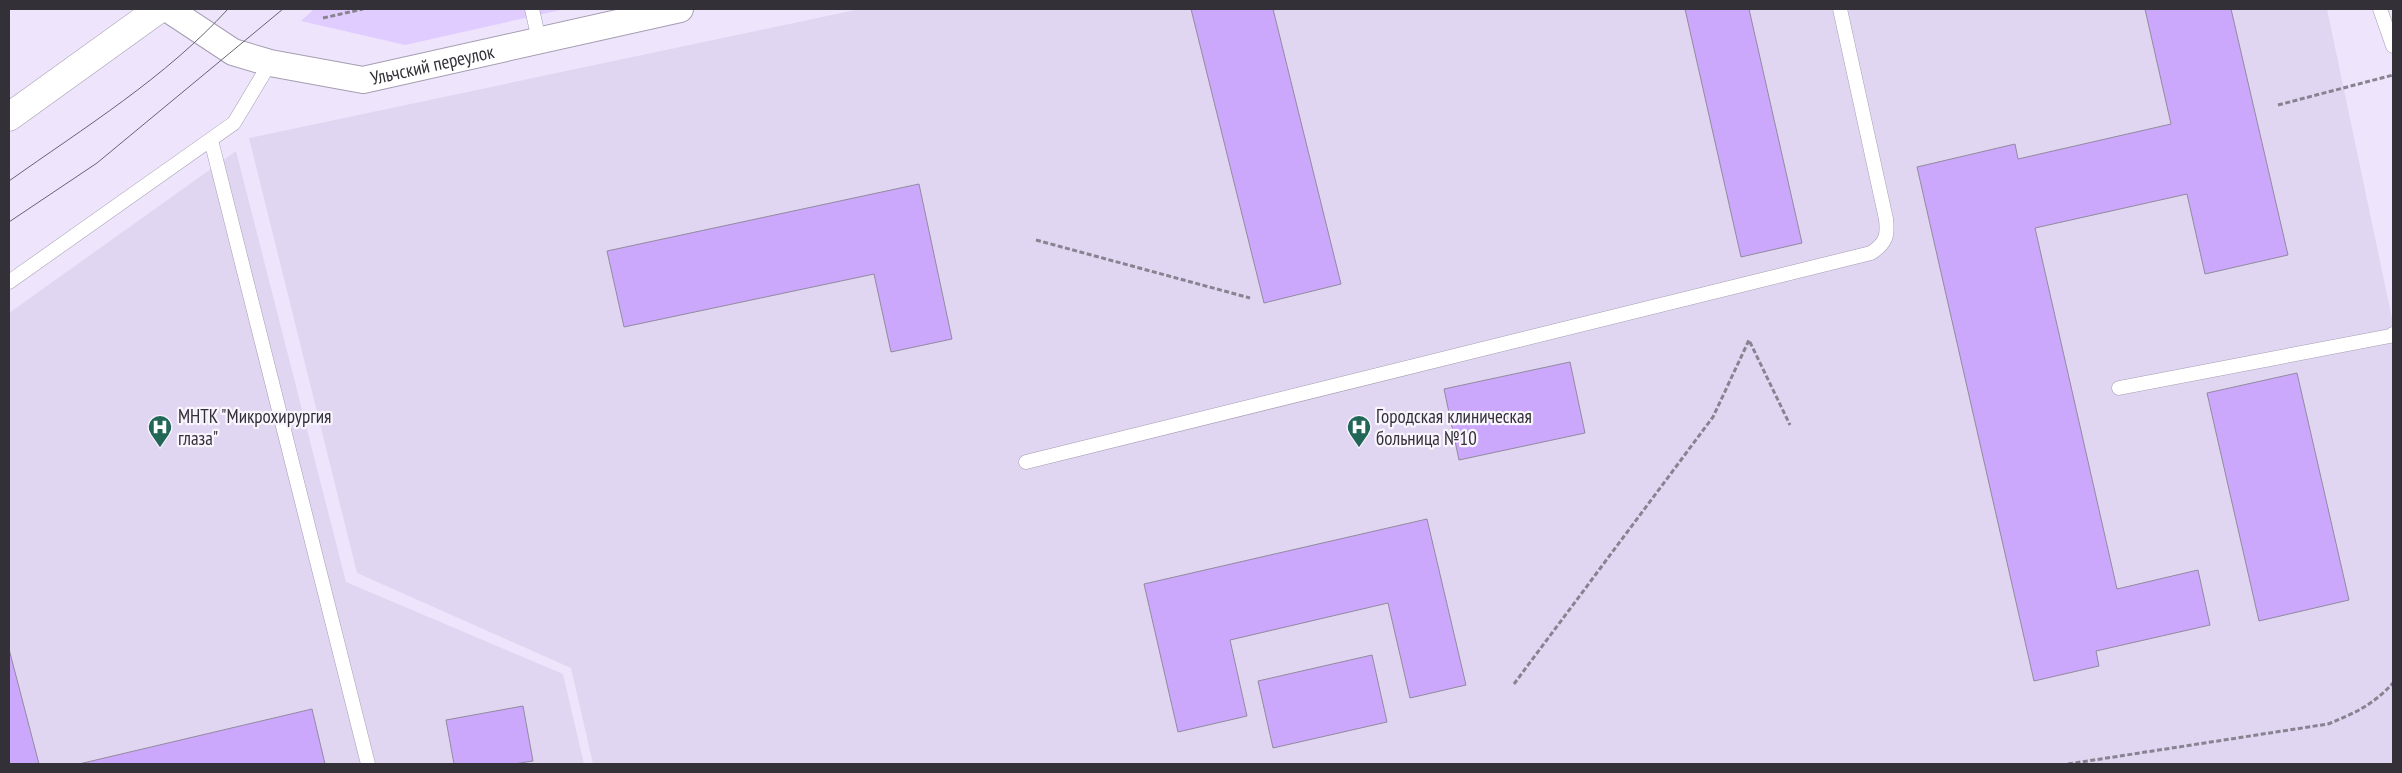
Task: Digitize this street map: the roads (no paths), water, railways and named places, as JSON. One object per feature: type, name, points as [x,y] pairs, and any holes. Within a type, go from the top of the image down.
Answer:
[{"type":"main road","points":[[9,117],[159,9]]},
{"type":"street","name":"Ульчский переулок","points":[[168,9],[233,52],[270,63],[363,80],[680,9]]},
{"type":"lane","points":[[532,9],[539,40]]},
{"type":"lane","points":[[1026,462],[1871,252],[1883,245],[1888,233],[1840,9]]},
{"type":"lane","points":[[2380,9],[2393,46]]},
{"type":"lane","points":[[9,282],[234,123],[270,63]]},
{"type":"lane","points":[[211,140],[368,764]]},
{"type":"lane","points":[[2119,388],[2393,334]]},
{"type":"tram line","points":[[9,181],[151,80],[204,34],[228,9]]},
{"type":"tram line","points":[[9,222],[97,163],[283,9]]},
{"type":"place","name":"МНТК \"Микрохирургия глаза\"","points":[[160,448]]},
{"type":"place","name":"Городская клиническая больница №10","points":[[1359,448]]}]
